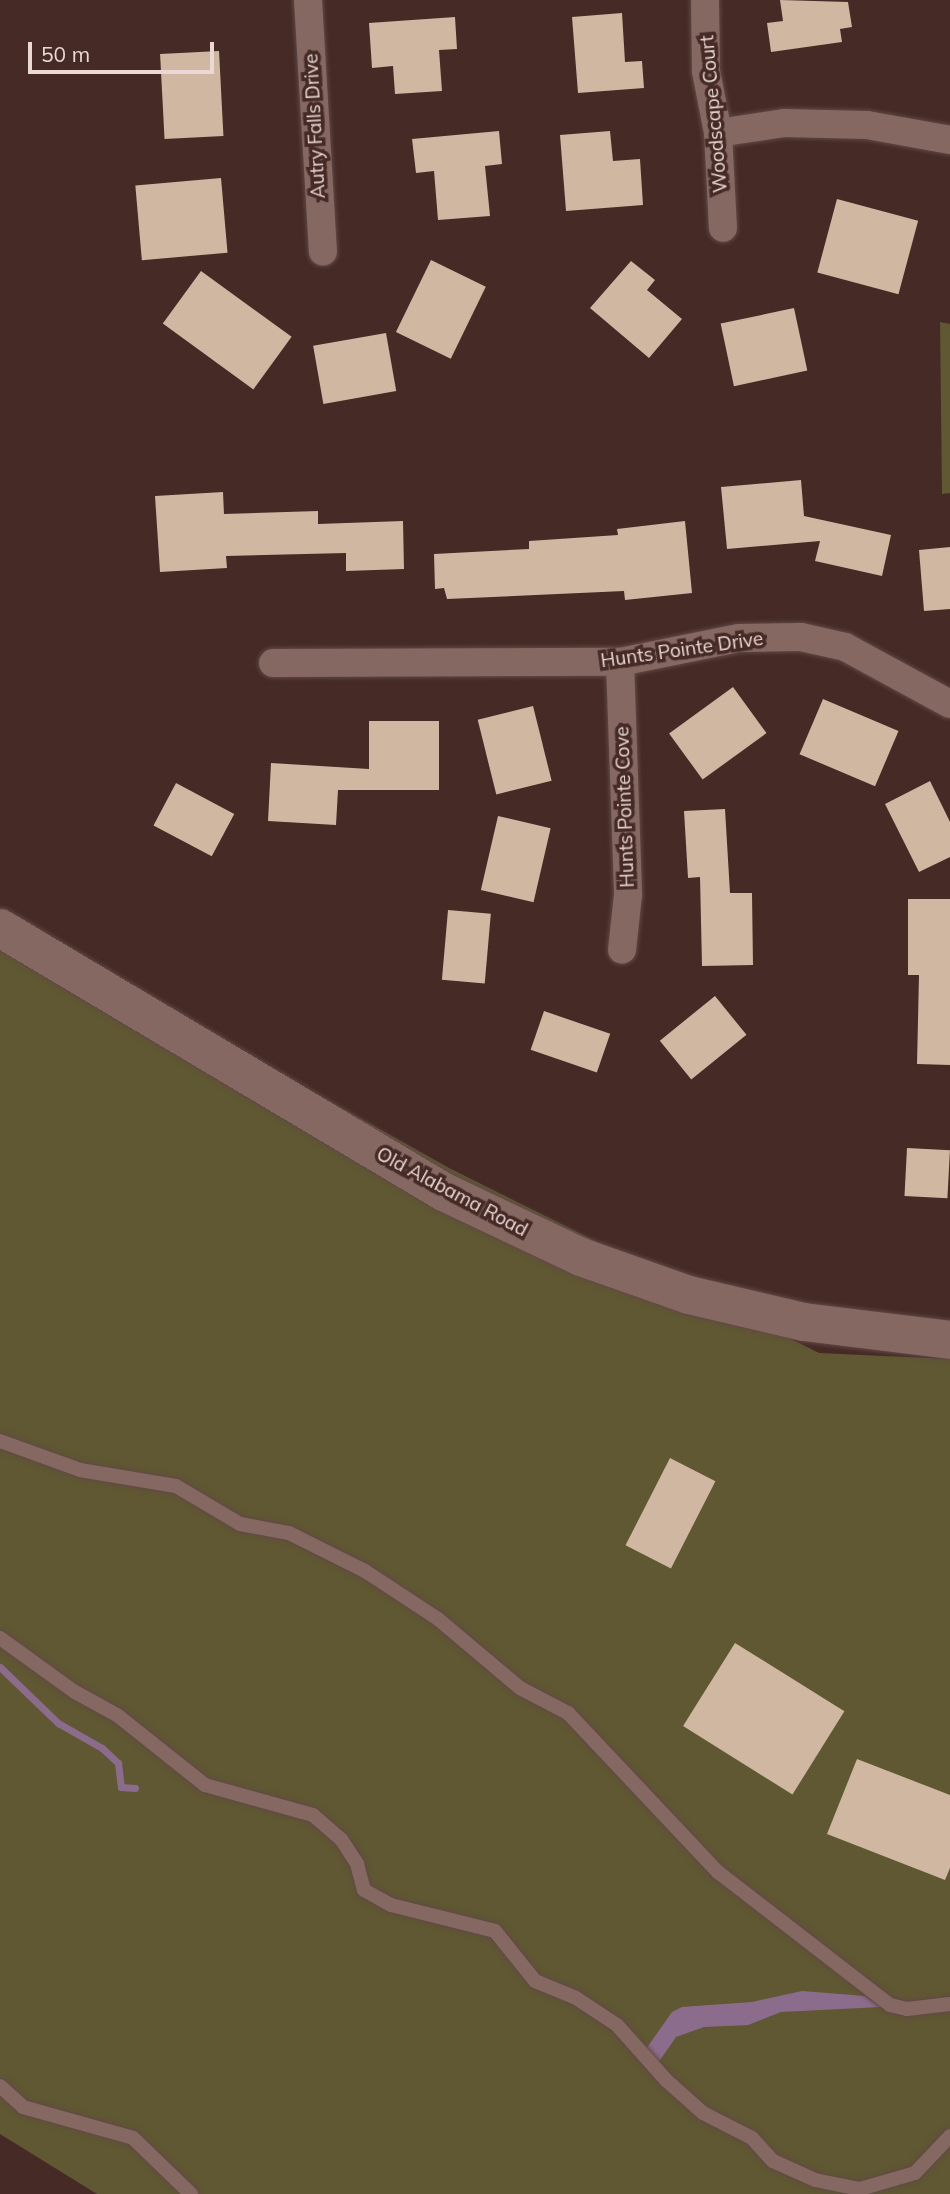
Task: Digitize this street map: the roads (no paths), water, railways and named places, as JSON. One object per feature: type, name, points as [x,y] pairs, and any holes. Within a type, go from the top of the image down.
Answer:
[{"type":"main road","name":"Old Alabama Road","points":[[0,928],[444,1192],[581,1257],[689,1294],[804,1322],[950,1340]]},
{"type":"street","name":"Autry Falls Drive","points":[[308,0],[323,252]]},
{"type":"street","name":"Woodscape Court","points":[[705,0],[706,71],[718,133],[723,228]]},
{"type":"street","points":[[718,133],[785,123],[867,125],[950,140]]},
{"type":"street","name":"Hunts Pointe Drive","points":[[273,663],[620,662],[739,638],[801,637],[845,647],[950,704]]},
{"type":"street","name":"Hunts Pointe Cove","points":[[620,662],[628,895],[622,950]]},
{"type":"lane","points":[[0,1441],[80,1470],[176,1486],[229,1519],[289,1533],[365,1571],[438,1619],[520,1688],[568,1713],[718,1872],[890,2005],[907,2009],[950,2004]]},
{"type":"lane","points":[[0,1638],[75,1692],[117,1715],[205,1785],[313,1815],[352,1855],[364,1890],[391,1905],[495,1931],[535,1981],[576,1998],[636,2044],[666,2080],[704,2113],[752,2138],[773,2161],[815,2180],[860,2189],[887,2184],[915,2173],[950,2136]]},
{"type":"lane","points":[[0,2086],[23,2107],[133,2138],[191,2194]]},
{"type":"waterway","points":[[0,1667],[58,1723],[102,1748],[118,1763],[121,1787],[135,1788]]}]
